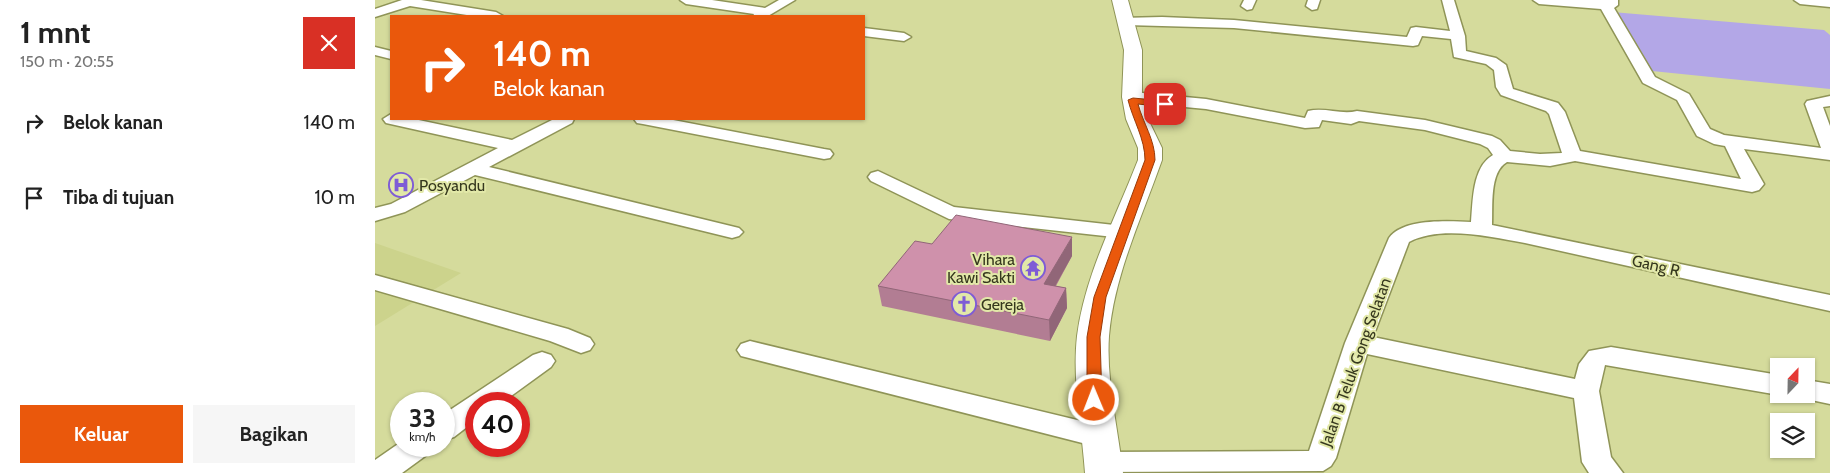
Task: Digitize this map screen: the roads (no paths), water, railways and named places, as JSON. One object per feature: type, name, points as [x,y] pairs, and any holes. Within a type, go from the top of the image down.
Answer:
[{"type":"street","points":[[686,0],[761,15],[789,0]]},
{"type":"street","points":[[1448,0],[1458,36],[1459,54],[1491,61],[1501,68],[1504,87],[1507,92],[1552,107],[1557,112],[1572,155]]},
{"type":"street","points":[[1539,0],[1609,3],[1649,80],[1683,97],[1703,132],[1720,140],[1830,155]]},
{"type":"street","points":[[1800,0],[1830,1]]},
{"type":"street","points":[[375,14],[412,1],[490,15]]},
{"type":"street","points":[[1123,11],[1154,21],[1295,29],[1413,42],[1416,31],[1458,36]]},
{"type":"street","points":[[1103,458],[1094,400],[1093,337],[1100,297],[1150,160],[1150,148],[1137,119],[1132,99],[1134,62],[1123,11]]},
{"type":"street","points":[[865,32],[904,37]]},
{"type":"street","points":[[375,52],[390,54]]},
{"type":"street","points":[[1132,99],[1242,116]]},
{"type":"street","points":[[1132,99],[1206,104],[1310,124],[1313,123],[1314,115],[1319,114],[1351,119],[1357,116],[1425,125],[1486,140],[1495,144],[1504,156]]},
{"type":"street","points":[[1830,101],[1813,104],[1830,149]]},
{"type":"street","points":[[375,115],[390,119]]},
{"type":"street","points":[[396,120],[513,146]]},
{"type":"street","points":[[375,215],[398,208],[564,120]]},
{"type":"street","points":[[648,120],[824,154]]},
{"type":"street","points":[[1481,229],[1484,191],[1492,163],[1504,156],[1557,160],[1567,159],[1572,155],[1673,174],[1752,186],[1754,184],[1734,147],[1736,142]]},
{"type":"street","points":[[473,169],[732,232]]},
{"type":"street","points":[[878,177],[949,213],[1123,232]]},
{"type":"street","name":"Gang R","points":[[1481,229],[1563,243],[1732,283],[1830,303]]},
{"type":"street","name":"Jalan B Teluk Gong Selatan","points":[[750,350],[1103,458],[1313,463],[1321,458],[1358,343],[1400,238],[1410,232],[1423,230],[1481,229]]},
{"type":"street","points":[[375,282],[550,332],[581,344]]},
{"type":"street","points":[[1358,343],[1586,391]]},
{"type":"street","points":[[1608,473],[1597,462],[1586,391],[1592,364],[1598,357],[1611,356],[1770,383]]},
{"type":"street","points":[[497,392],[542,361]]},
{"type":"street","points":[[1815,392],[1830,394]]},
{"type":"street","points":[[379,473],[402,457]]},
{"type":"place","name":"Posyandu","points":[[401,185]]},
{"type":"place","name":"Vihara Kawi Sakti","points":[[1033,268]]},
{"type":"place","name":"Gereja","points":[[964,304]]}]
